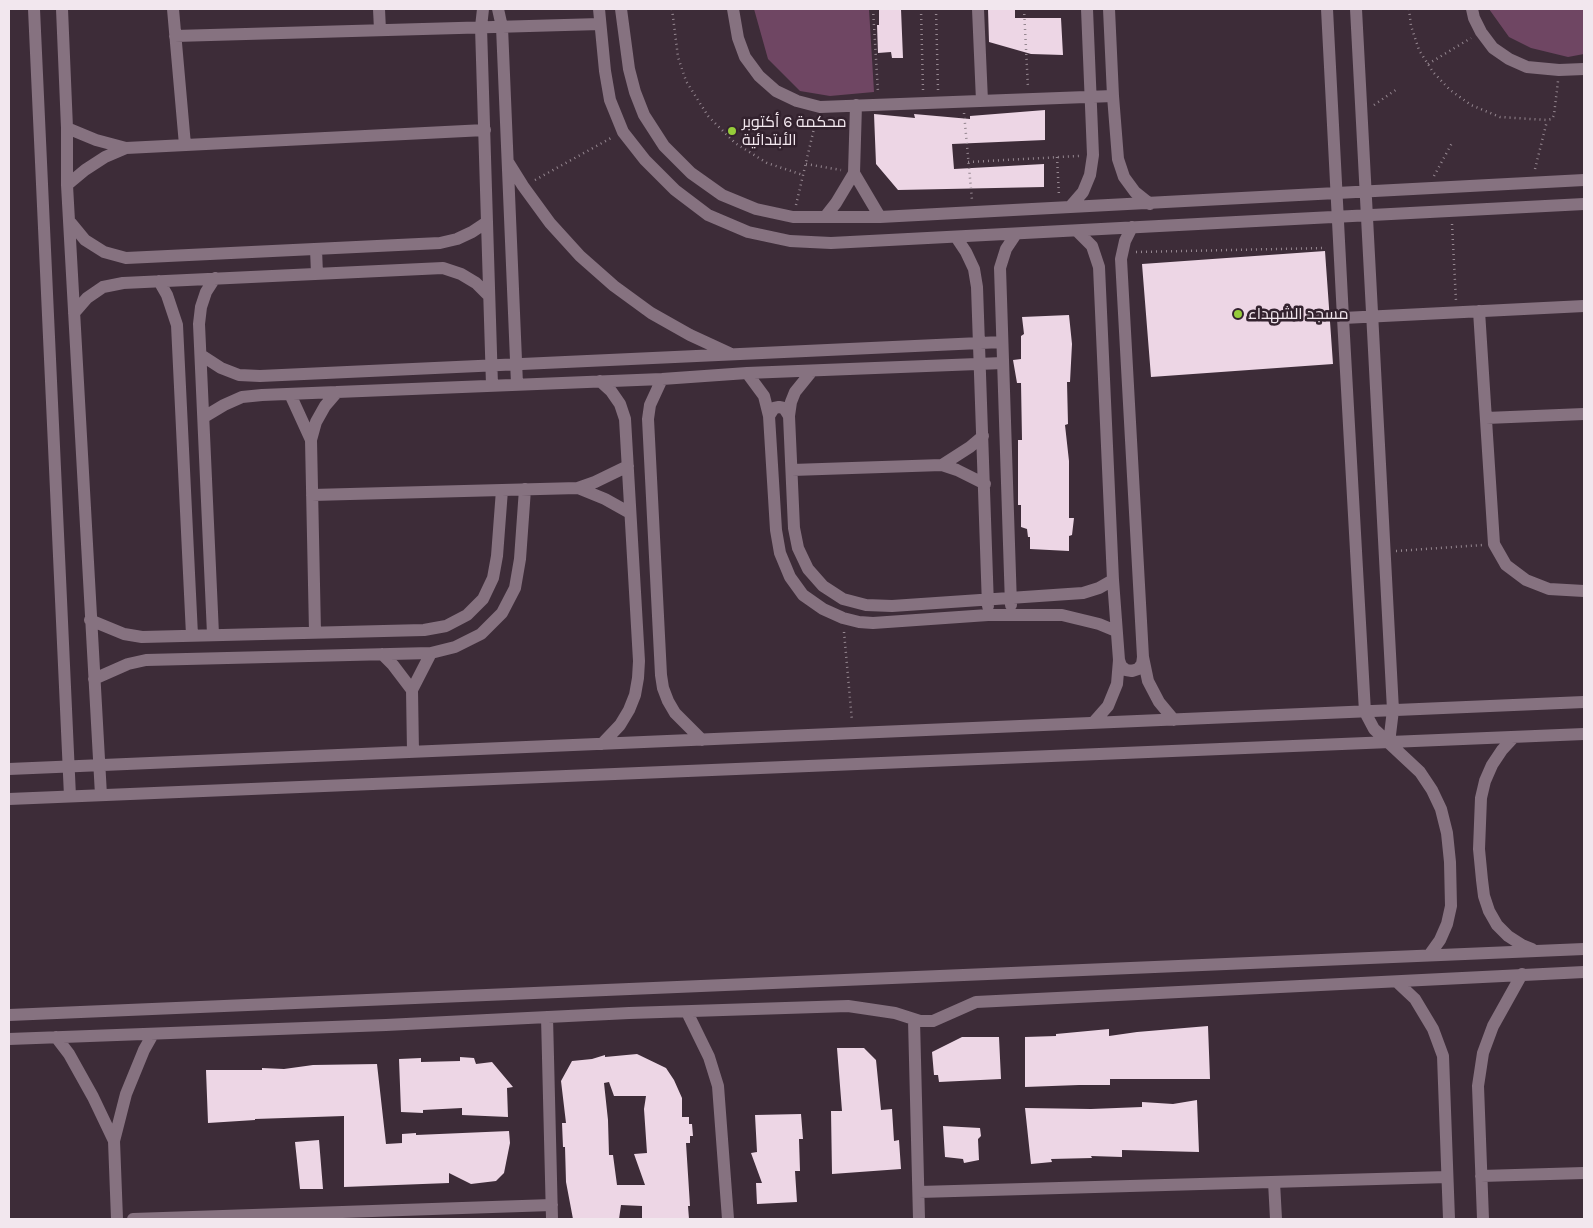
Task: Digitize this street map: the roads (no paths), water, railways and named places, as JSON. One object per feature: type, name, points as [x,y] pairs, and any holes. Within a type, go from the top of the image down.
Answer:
[{"type":"street","points":[[34,9],[70,796]]},
{"type":"street","points":[[62,9],[67,128],[67,185],[101,795]]},
{"type":"street","points":[[173,9],[185,144]]},
{"type":"street","points":[[379,9],[380,30]]},
{"type":"street","points":[[483,9],[481,27],[492,385]]},
{"type":"street","points":[[498,9],[502,27],[517,384]]},
{"type":"street","points":[[599,9],[604,71],[610,100],[624,132],[645,160],[675,190],[708,215],[748,232],[790,241],[831,243],[1584,204]]},
{"type":"street","points":[[621,9],[629,69],[635,92],[644,115],[664,146],[691,173],[722,194],[756,209],[793,217],[880,217],[1150,204],[1532,183],[1583,178]]},
{"type":"street","points":[[733,9],[738,38],[745,57],[759,76],[776,91],[797,101],[820,107],[878,103],[963,102],[1113,96]]},
{"type":"street","points":[[978,9],[982,101]]},
{"type":"street","points":[[1065,207],[1082,192],[1090,175],[1093,155],[1087,9]]},
{"type":"street","points":[[1109,9],[1118,159],[1124,177],[1135,192],[1150,204]]},
{"type":"street","points":[[1328,9],[1342,318],[1365,712],[1374,729],[1420,772],[1442,809],[1447,833],[1452,890],[1451,906],[1447,924],[1440,940],[1430,954]]},
{"type":"street","points":[[1356,9],[1393,710],[1388,743]]},
{"type":"street","points":[[1472,9],[1481,32],[1493,48],[1509,59],[1526,67],[1559,70],[1584,69]]},
{"type":"street","points":[[175,36],[600,24]]},
{"type":"street","points":[[825,218],[841,196],[854,173],[856,105]]},
{"type":"street","points":[[67,128],[96,140],[126,148],[485,130]]},
{"type":"street","points":[[67,185],[105,157],[126,148]]},
{"type":"street","points":[[508,161],[550,223],[580,256],[614,286],[658,318],[731,354]]},
{"type":"street","points":[[854,173],[880,217]]},
{"type":"street","points":[[70,223],[85,240],[104,252],[126,258],[440,243],[457,239],[487,222]]},
{"type":"street","points":[[1132,227],[1122,252],[1143,657],[1148,680],[1159,702],[1174,720]]},
{"type":"street","points":[[1077,231],[1092,246],[1097,256],[1099,267],[1112,580],[1119,660],[1117,684],[1108,706],[1093,723]]},
{"type":"street","points":[[1011,615],[1000,268],[1006,250],[1016,234]]},
{"type":"street","points":[[956,237],[974,269],[977,287],[988,616]]},
{"type":"street","points":[[316,249],[317,274]]},
{"type":"street","points":[[74,313],[87,298],[103,287],[123,283],[443,268],[468,278],[489,296]]},
{"type":"street","points":[[1100,285],[1106,275],[1111,273],[1115,274],[1123,282]]},
{"type":"street","points":[[213,634],[199,324],[201,307],[206,292],[215,278]]},
{"type":"street","points":[[159,281],[170,302],[177,325],[192,635]]},
{"type":"street","points":[[1342,318],[1584,306]]},
{"type":"street","points":[[1479,311],[1494,544],[1506,565],[1526,580],[1549,589],[1584,591]]},
{"type":"street","points":[[177,325],[199,324]]},
{"type":"street","points":[[201,355],[220,368],[239,375],[253,376],[1002,342]]},
{"type":"street","points":[[204,417],[224,405],[242,398],[290,394],[1003,363]]},
{"type":"street","points":[[812,371],[795,392],[789,416],[794,528],[798,548],[808,569],[823,586],[843,599],[866,605],[892,606],[1083,593],[1098,588],[1112,580]]},
{"type":"street","points":[[748,373],[764,396],[769,416],[776,530],[780,553],[790,577],[803,594],[823,609],[843,618],[873,623],[1011,615],[1062,615],[1098,624],[1116,631]]},
{"type":"street","points":[[662,379],[650,404],[649,433],[661,675],[663,688],[675,713],[702,740]]},
{"type":"street","points":[[600,380],[620,404],[624,419],[639,661],[635,695],[629,710],[620,725],[602,744]]},
{"type":"street","points":[[315,632],[311,440],[316,422],[325,406],[337,392]]},
{"type":"street","points":[[290,394],[311,440]]},
{"type":"street","points":[[769,416],[774,408],[779,407],[788,412],[789,416]]},
{"type":"street","points":[[1486,418],[1584,414]]},
{"type":"street","points":[[626,434],[649,433]]},
{"type":"street","points":[[942,466],[983,436]]},
{"type":"street","points":[[312,495],[578,488],[612,475],[628,466]]},
{"type":"street","points":[[792,470],[942,466],[957,470],[985,484]]},
{"type":"street","points":[[578,488],[605,499],[630,513]]},
{"type":"street","points":[[94,679],[110,671],[146,660],[431,653],[456,647],[481,634],[502,613],[515,588],[520,559],[525,489]]},
{"type":"street","points":[[90,620],[124,634],[142,637],[424,630],[446,626],[467,615],[483,599],[493,578],[497,556],[502,490]]},
{"type":"street","points":[[413,752],[412,690],[431,653]]},
{"type":"street","points":[[382,654],[404,677],[412,690]]},
{"type":"street","points":[[1119,660],[1121,666],[1126,670],[1132,671],[1142,664],[1143,657]]},
{"type":"street","points":[[9,769],[1584,702]]},
{"type":"street","points":[[9,799],[1584,734]]},
{"type":"street","points":[[1514,737],[1502,750],[1485,780],[1481,798],[1479,840],[1482,880],[1486,904],[1497,925],[1515,941],[1536,951]]},
{"type":"street","points":[[9,1015],[1584,949]]},
{"type":"street","points":[[9,1039],[848,1006],[895,1014],[914,1020],[932,1021],[976,1002],[1584,972]]},
{"type":"street","points":[[1484,1219],[1478,1086],[1483,1053],[1493,1026],[1522,974]]},
{"type":"street","points":[[1398,982],[1415,999],[1433,1029],[1443,1056],[1449,1219]]},
{"type":"street","points":[[686,1012],[709,1057],[718,1086],[728,1219]]},
{"type":"street","points":[[547,1017],[552,1219]]},
{"type":"street","points":[[914,1020],[919,1219]]},
{"type":"street","points":[[118,1219],[114,1141],[126,1094],[144,1050],[153,1034]]},
{"type":"street","points":[[56,1037],[79,1071],[114,1141]]},
{"type":"street","points":[[1481,1176],[1584,1173]]},
{"type":"street","points":[[919,1192],[1447,1177]]},
{"type":"street","points":[[1274,1182],[1276,1219]]},
{"type":"street","points":[[133,1219],[296,1216],[552,1205]]},
{"type":"place","name":"محكمة 6 أكتوبر الأبتدائية","points":[[732,131]]},
{"type":"place","name":"مسجد الشهداء","points":[[1238,314]]}]
